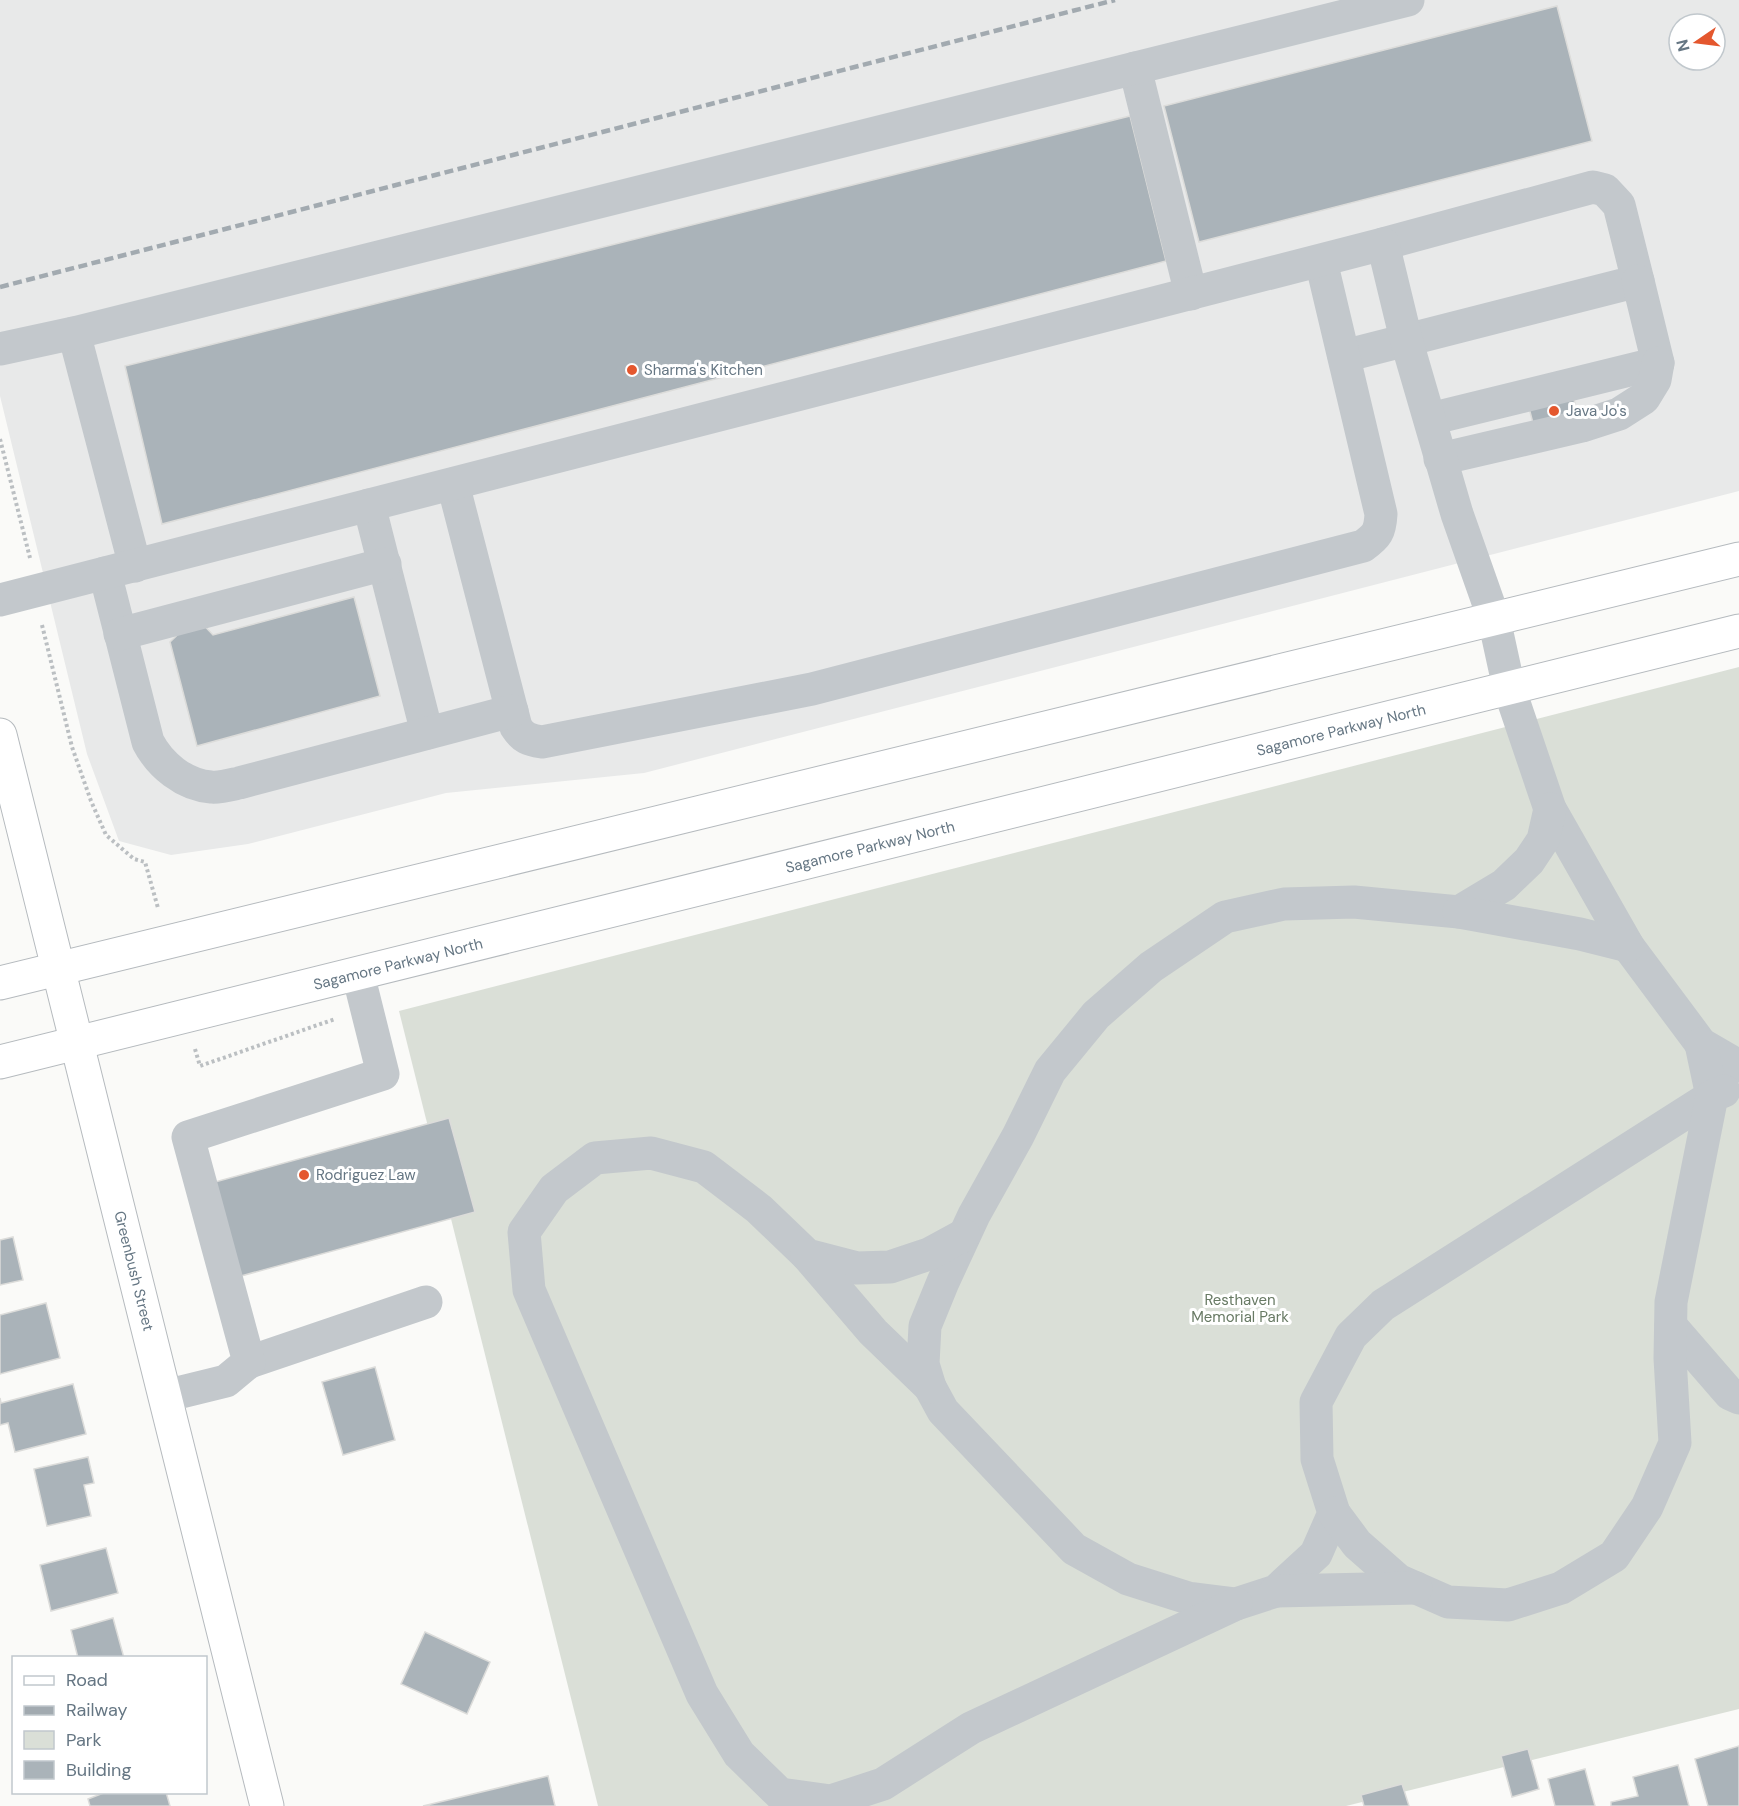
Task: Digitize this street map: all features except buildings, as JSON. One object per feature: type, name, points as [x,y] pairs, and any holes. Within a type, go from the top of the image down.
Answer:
[{"type":"main road","points":[[0,982],[1739,559]]},
{"type":"main road","name":"Sagamore Parkway North","points":[[0,1062],[1739,632]]},
{"type":"main road","name":"Greenbush Street","points":[[0,735],[267,1806]]},
{"type":"lane","points":[[0,349],[74,333],[1408,0]]},
{"type":"lane","points":[[1135,68],[1191,294]]},
{"type":"lane","points":[[0,600],[1321,261],[1593,187],[1605,190],[1619,205],[1658,363],[1655,380],[1644,398],[1619,414],[1582,426],[1440,459]]},
{"type":"lane","points":[[1383,244],[1406,339],[1440,459],[1494,619],[1509,688],[1550,809],[1628,946],[1701,1044],[1726,1090],[1671,1302],[1670,1358],[1675,1443],[1647,1507],[1614,1556],[1561,1588],[1508,1605],[1448,1602],[1398,1580],[1357,1544],[1334,1513],[1317,1459],[1316,1402],[1351,1336],[1383,1305],[1726,1090]]},
{"type":"lane","points":[[453,484],[516,727],[522,736],[542,742],[812,689],[1362,546],[1375,538],[1380,527],[1380,513],[1321,261]]},
{"type":"lane","points":[[1344,356],[1638,281]]},
{"type":"lane","points":[[74,333],[120,569],[120,634],[148,742],[155,755],[165,766],[188,780],[211,787],[239,783],[512,711]]},
{"type":"lane","points":[[1430,419],[1658,363]]},
{"type":"lane","points":[[369,506],[427,733]]},
{"type":"lane","points":[[120,634],[385,564]]},
{"type":"lane","points":[[1459,912],[1504,885],[1528,861],[1543,840],[1550,809]]},
{"type":"lane","points":[[1236,1604],[1188,1598],[1128,1579],[1074,1549],[943,1411],[930,1387],[923,1364],[925,1326],[964,1235],[1050,1071],[1096,1015],[1151,967],[1225,917],[1284,904],[1354,902],[1459,912],[1580,934],[1628,946]]},
{"type":"lane","points":[[249,1362],[188,1137],[383,1074],[358,974]]},
{"type":"lane","points":[[1701,1044],[1739,1066]]},
{"type":"lane","points":[[930,1387],[873,1332],[807,1256],[759,1209],[704,1167],[651,1153],[595,1158],[554,1189],[524,1232],[529,1290],[702,1694],[739,1754],[780,1794],[831,1801],[883,1784],[971,1728],[1236,1604],[1276,1591],[1416,1588]]},
{"type":"lane","points":[[807,1256],[857,1268],[890,1267],[929,1254],[964,1235]]},
{"type":"lane","points":[[165,1396],[226,1381],[249,1362],[426,1302]]},
{"type":"lane","points":[[1671,1326],[1730,1394],[1739,1398]]},
{"type":"lane","points":[[1276,1591],[1316,1554],[1334,1513]]},
{"type":"path","points":[[0,439],[30,556],[43,626],[72,747],[106,835],[134,859],[145,862]]},
{"type":"shaded area","points":[[0,0],[1739,0],[1739,491],[644,773],[446,793],[248,844],[171,855],[119,841],[87,754],[0,396]]},
{"type":"green space","name":"Resthaven Memorial Park","points":[[1739,667],[1739,1709],[1346,1806],[598,1806],[399,1011]]},
{"type":"railway","points":[[0,287],[1115,0]]},
{"type":"place","name":"Sharma's Kitchen","points":[[632,370]]},
{"type":"place","name":"Java Jo's","points":[[1554,411]]},
{"type":"place","name":"Rodriguez Law","points":[[304,1175]]}]
